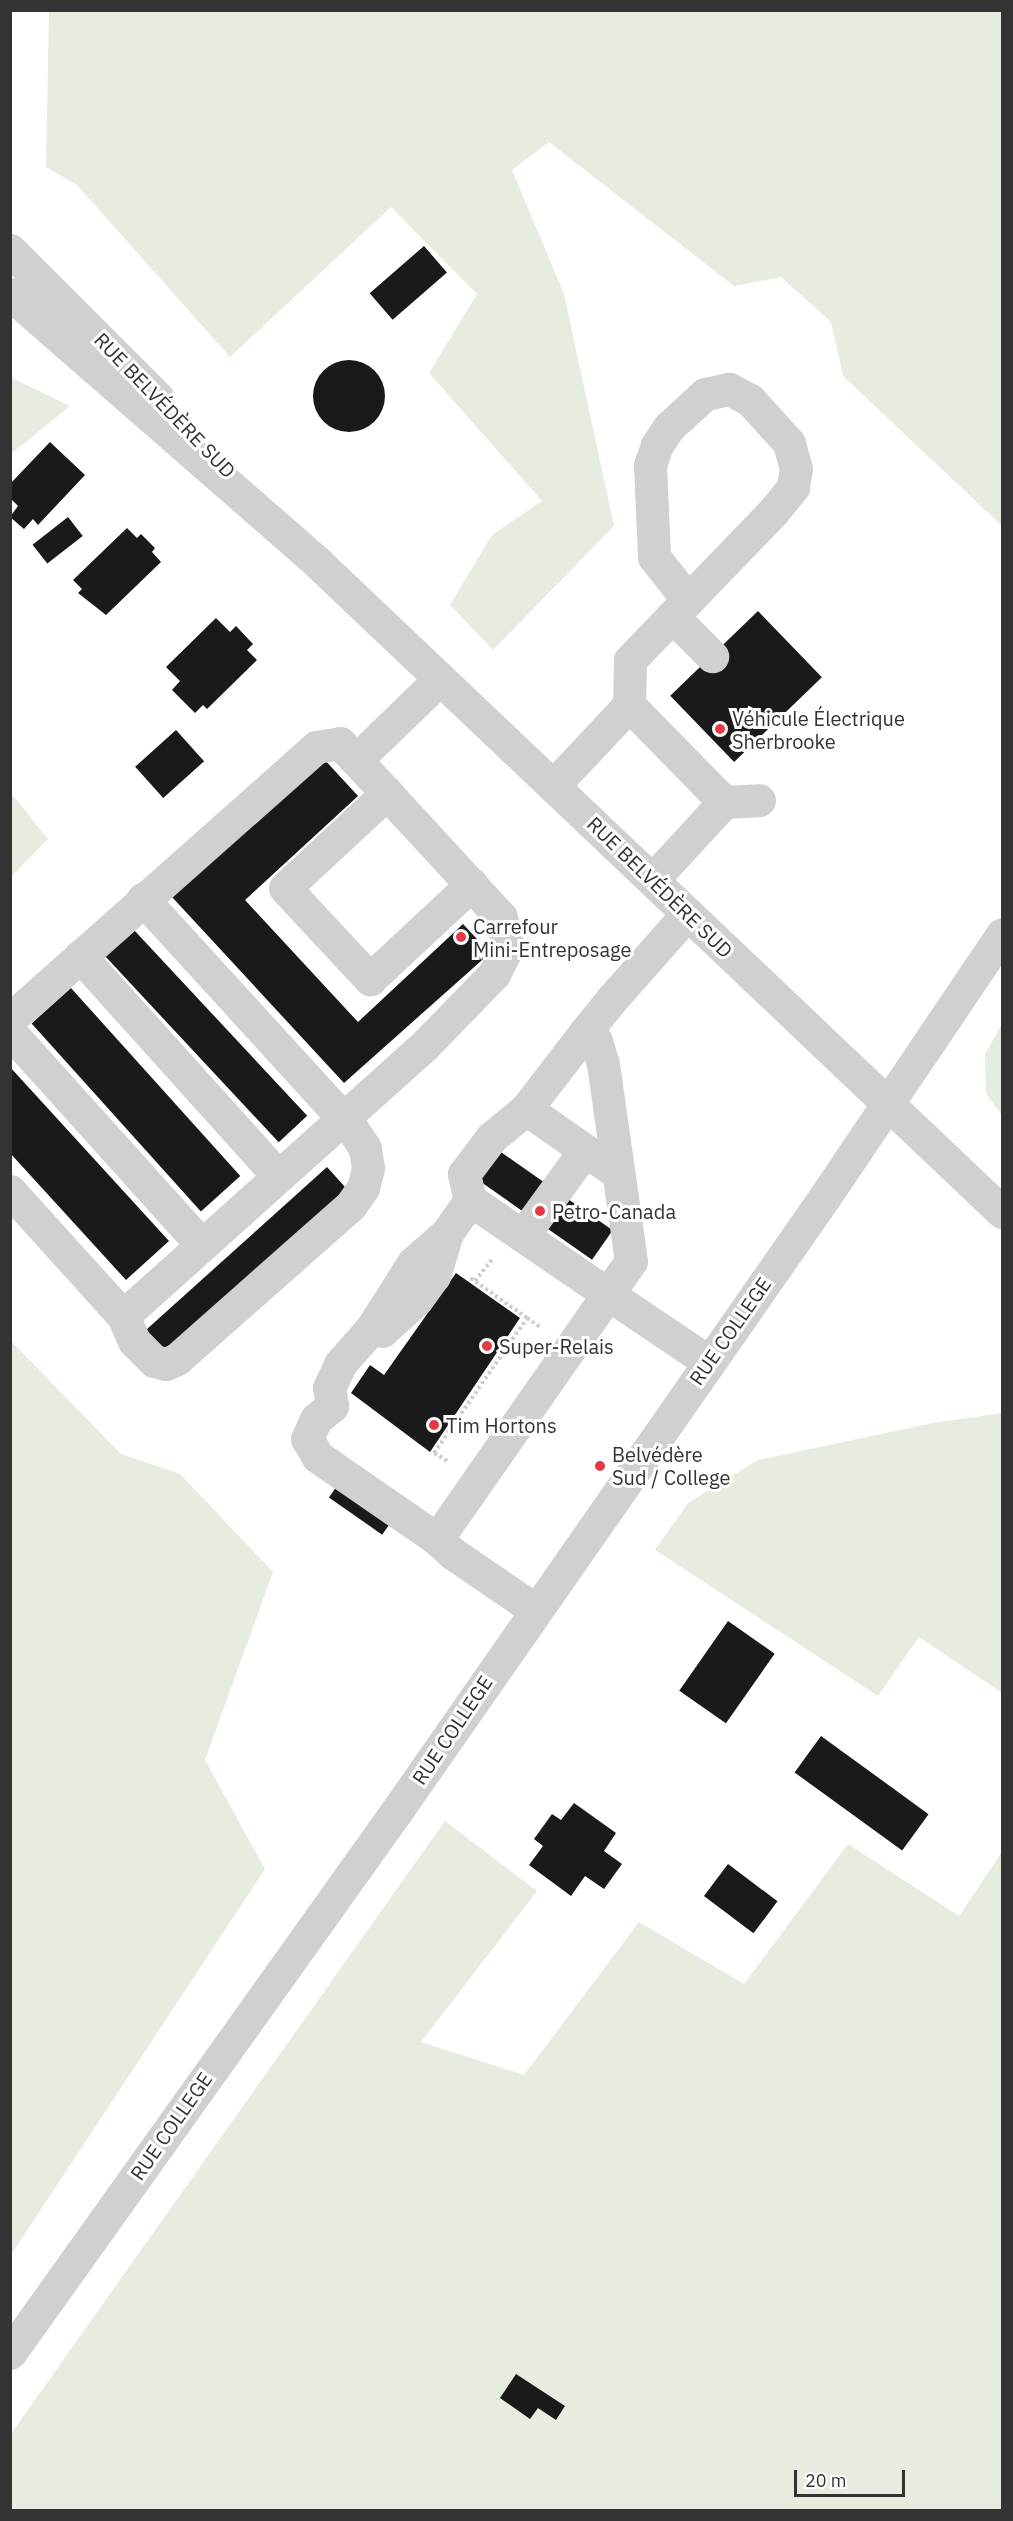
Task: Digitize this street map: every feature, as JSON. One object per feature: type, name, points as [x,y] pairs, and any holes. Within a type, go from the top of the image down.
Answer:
[{"type":"street","name":"RUE BELVÉDÈRE SUD","points":[[10,250],[318,563],[1002,1212]]},
{"type":"street","name":"RUE BELVÉDÈRE SUD","points":[[10,294],[318,563]]},
{"type":"street","points":[[553,786],[629,705],[630,660],[680,608],[778,508],[795,478],[795,460],[789,443],[750,400],[729,389],[705,394],[669,427],[650,465],[651,545],[680,608],[712,656]]},
{"type":"street","points":[[356,760],[440,679]]},
{"type":"street","points":[[629,705],[724,801]]},
{"type":"street","points":[[10,1019],[316,747],[340,743],[472,884],[506,926],[508,946],[501,966],[425,1045],[123,1316]]},
{"type":"street","points":[[387,793],[285,888],[370,979],[472,884]]},
{"type":"street","points":[[652,880],[724,801],[759,800]]},
{"type":"street","points":[[10,1191],[123,1316],[134,1341],[148,1357],[159,1364],[172,1362],[358,1197],[368,1168],[361,1138],[143,899]]},
{"type":"street","points":[[687,914],[586,1031],[526,1109],[490,1138],[464,1174],[470,1200],[709,1362]]},
{"type":"street","name":"RUE COLLEGE","points":[[10,2353],[396,1812],[534,1609],[709,1362],[1002,934]]},
{"type":"street","points":[[80,956],[278,1176]]},
{"type":"street","points":[[437,1539],[631,1261],[603,1064],[596,1041],[586,1031]]},
{"type":"street","points":[[10,1032],[202,1245]]},
{"type":"street","points":[[526,1109],[619,1174]]},
{"type":"street","points":[[523,1235],[585,1150]]},
{"type":"street","points":[[470,1200],[447,1233],[414,1263],[357,1346],[333,1376],[329,1394],[332,1406],[312,1425],[309,1446],[329,1466],[437,1539],[452,1553],[534,1609]]},
{"type":"path","points":[[476,1281],[496,1253]]},
{"type":"path","points":[[466,1275],[549,1333]]},
{"type":"path","points":[[453,1465],[434,1453],[445,1433],[527,1318]]},
{"type":"path","points":[[495,1352],[501,1357]]},
{"type":"shaded area","points":[[49,11],[1002,11],[1002,526],[843,376],[831,322],[781,277],[734,286],[549,142],[512,170],[564,294],[614,526],[493,650],[450,605],[492,535],[542,501],[429,373],[477,294],[391,207],[230,357],[77,185],[46,167]]},
{"type":"shaded area","points":[[10,377],[70,406],[11,454],[10,454]]},
{"type":"shaded area","points":[[11,793],[48,839],[10,877]]},
{"type":"shaded area","points":[[1002,1024],[1002,1115],[986,1094],[985,1054]]},
{"type":"shaded area","points":[[11,1341],[121,1454],[180,1474],[273,1572],[205,1760],[265,1869],[11,2255]]},
{"type":"shaded area","points":[[1002,1413],[1002,1693],[919,1637],[878,1696],[655,1550],[688,1503],[758,1460],[933,1423]]},
{"type":"shaded area","points":[[445,1821],[537,1891],[421,2042],[524,2075],[639,1922],[744,1984],[848,1844],[959,1916],[1002,1852],[1002,2510],[11,2510],[10,2435]]},
{"type":"building","points":[[424,246],[447,272],[393,320],[370,293]]},
{"type":"building","points":[[342,360],[356,360],[375,370],[385,389],[385,403],[375,422],[356,432],[342,432],[323,422],[313,403],[313,389],[323,370]]},
{"type":"building","points":[[50,442],[85,475],[38,525],[33,519],[24,529],[10,517],[18,506],[10,498],[10,484]]},
{"type":"building","points":[[68,517],[83,536],[47,564],[33,545]]},
{"type":"building","points":[[127,528],[137,538],[141,534],[155,548],[152,552],[161,562],[106,615],[78,593],[82,589],[73,580]]},
{"type":"building","points":[[758,611],[822,677],[734,762],[670,696]]},
{"type":"building","points":[[216,618],[230,632],[236,626],[253,644],[247,650],[257,660],[207,709],[203,705],[195,713],[172,690],[180,681],[166,667]]},
{"type":"building","points":[[176,730],[204,761],[163,798],[135,767]]},
{"type":"building","points":[[323,758],[358,796],[245,900],[358,1022],[463,924],[490,953],[344,1083],[172,897]]},
{"type":"building","points":[[134,930],[307,1116],[279,1142],[105,957]]},
{"type":"building","points":[[71,988],[240,1176],[201,1211],[32,1023]]},
{"type":"building","points":[[10,1067],[169,1241],[126,1280],[10,1153]]},
{"type":"building","points":[[498,1150],[613,1230],[592,1260],[477,1179]]},
{"type":"building","points":[[327,1167],[348,1190],[166,1353],[146,1330]]},
{"type":"building","points":[[456,1273],[520,1318],[430,1452],[351,1393],[370,1365],[384,1375]]},
{"type":"building","points":[[353,1463],[406,1500],[382,1535],[329,1497]]},
{"type":"building","points":[[728,1621],[775,1654],[726,1723],[679,1691]]},
{"type":"building","points":[[821,1736],[929,1814],[902,1851],[795,1772]]},
{"type":"building","points":[[574,1803],[616,1833],[604,1851],[622,1864],[604,1889],[585,1876],[571,1896],[529,1865],[543,1846],[534,1839],[552,1814],[561,1820]]},
{"type":"building","points":[[728,1864],[778,1901],[753,1933],[704,1896]]},
{"type":"building","points":[[516,2374],[565,2406],[556,2420],[538,2408],[530,2419],[500,2398]]},
{"type":"place","name":"Véhicule Électrique Sherbrooke","points":[[720,729]]},
{"type":"place","name":"Carrefour Mini-Entreposage","points":[[461,937]]},
{"type":"place","name":"Petro-Canada","points":[[540,1211]]},
{"type":"place","name":"Super-Relais","points":[[487,1346]]},
{"type":"place","name":"Tim Hortons","points":[[434,1425]]},
{"type":"place","name":"Belvédère Sud / College","points":[[600,1466]]}]
